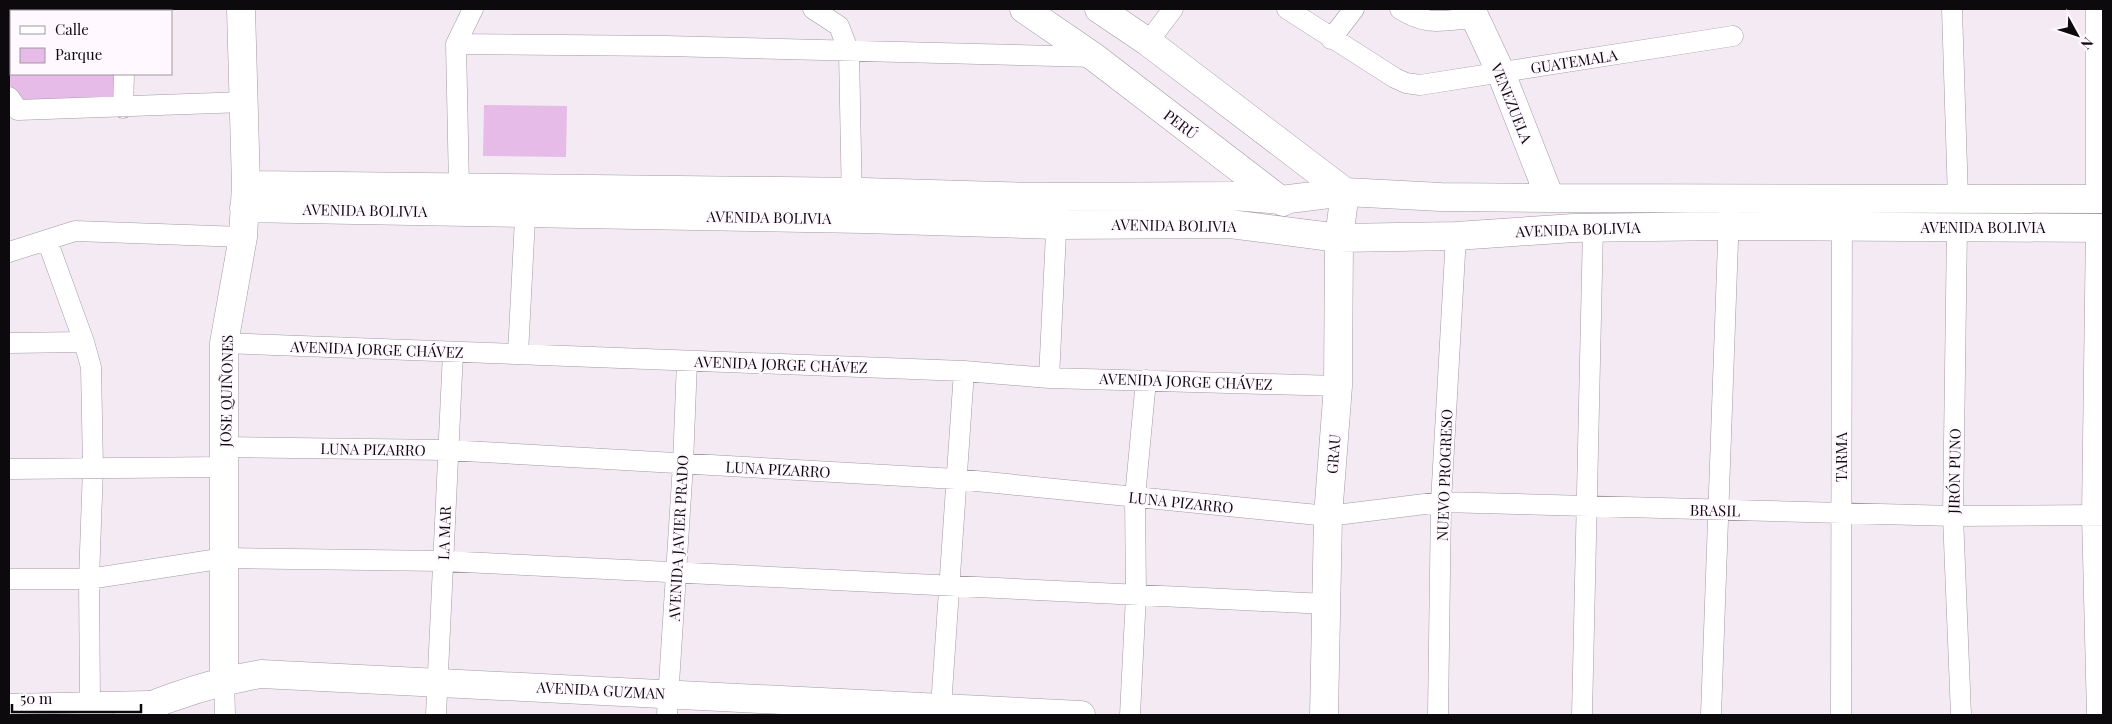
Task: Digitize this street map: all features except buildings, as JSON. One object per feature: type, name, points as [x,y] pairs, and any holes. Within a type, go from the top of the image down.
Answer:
[{"type":"street","name":"JOSE QUIÑONES","points":[[225,715],[224,343],[243,237],[245,102],[241,9]]},
{"type":"street","points":[[459,187],[456,44],[474,9]]},
{"type":"street","points":[[813,9],[839,26],[849,52],[852,219]]},
{"type":"street","name":"PERÚ","points":[[1024,9],[1094,57],[1281,200],[1339,238]]},
{"type":"street","points":[[1099,9],[1148,42],[1345,192]]},
{"type":"street","points":[[1148,42],[1173,9]]},
{"type":"street","name":"GUATEMALA","points":[[1287,9],[1331,39],[1406,83],[1420,85],[1733,36]]},
{"type":"street","points":[[1331,39],[1354,9]]},
{"type":"street","points":[[1400,9],[1415,18],[1428,22],[1473,13]]},
{"type":"street","points":[[1952,9],[1958,199]]},
{"type":"street","points":[[2096,9],[2100,199]]},
{"type":"street","name":"VENEZUELA","points":[[1473,13],[1501,73],[1550,198]]},
{"type":"street","points":[[456,44],[666,46],[1094,57]]},
{"type":"street","points":[[124,75],[124,108]]},
{"type":"street","points":[[13,104],[124,108],[245,102]]},
{"type":"street","name":"AVENIDA BOLIVIA","points":[[245,196],[459,187],[526,200],[852,219],[1056,225],[1230,224],[1339,238],[1456,236],[1593,228],[1728,226],[1842,228],[2100,227]]},
{"type":"street","name":"AVENIDA BOLIVIA","points":[[245,196],[526,200],[852,192],[1057,197],[1233,196],[1281,200],[1345,192],[1550,198],[2100,199]]},
{"type":"street","name":"GRAU","points":[[1324,715],[1328,516],[1338,386],[1339,238],[1345,192]]},
{"type":"street","points":[[1049,378],[1057,197]]},
{"type":"street","points":[[1712,715],[1729,198]]},
{"type":"street","name":"TARMA","points":[[1840,715],[1842,198]]},
{"type":"street","points":[[518,354],[526,200]]},
{"type":"street","name":"JIRÓN PUNO","points":[[1957,227],[1953,516],[1961,715]]},
{"type":"street","points":[[2097,715],[2100,227]]},
{"type":"street","points":[[1582,715],[1593,228]]},
{"type":"street","points":[[9,252],[74,231],[243,237]]},
{"type":"street","name":"NUEVO PROGRESO","points":[[1438,715],[1441,502],[1456,236]]},
{"type":"street","points":[[48,240],[84,342],[90,367],[93,468],[89,579],[90,702]]},
{"type":"street","points":[[9,343],[84,342]]},
{"type":"street","name":"AVENIDA JORGE CHÁVEZ","points":[[224,343],[964,371],[1049,378],[1338,386]]},
{"type":"street","name":"LA MAR","points":[[436,715],[453,352]]},
{"type":"street","name":"AVENIDA JAVIER PRADO","points":[[668,704],[683,464],[687,361]]},
{"type":"street","points":[[941,707],[964,371]]},
{"type":"street","points":[[1130,715],[1136,595],[1135,497],[1146,380]]},
{"type":"street","name":"LUNA PIZARRO","points":[[9,469],[93,468],[225,457],[447,450],[956,479],[1328,516]]},
{"type":"street","name":"BRASIL","points":[[1328,516],[1441,502],[1953,516],[2098,515]]},
{"type":"street","points":[[9,579],[89,579],[225,558],[443,561],[1326,604]]},
{"type":"street","name":"AVENIDA GUZMAN","points":[[128,715],[159,701],[224,680],[261,674],[437,682],[668,704],[941,707],[1081,715]]},
{"type":"street","points":[[9,704],[159,701]]},
{"type":"green space","points":[[75,9],[117,9],[117,10],[73,10]]},
{"type":"green space","points":[[9,51],[10,75],[117,75],[117,100],[22,104],[9,84]]},
{"type":"green space","points":[[484,105],[567,106],[566,157],[483,156]]}]
